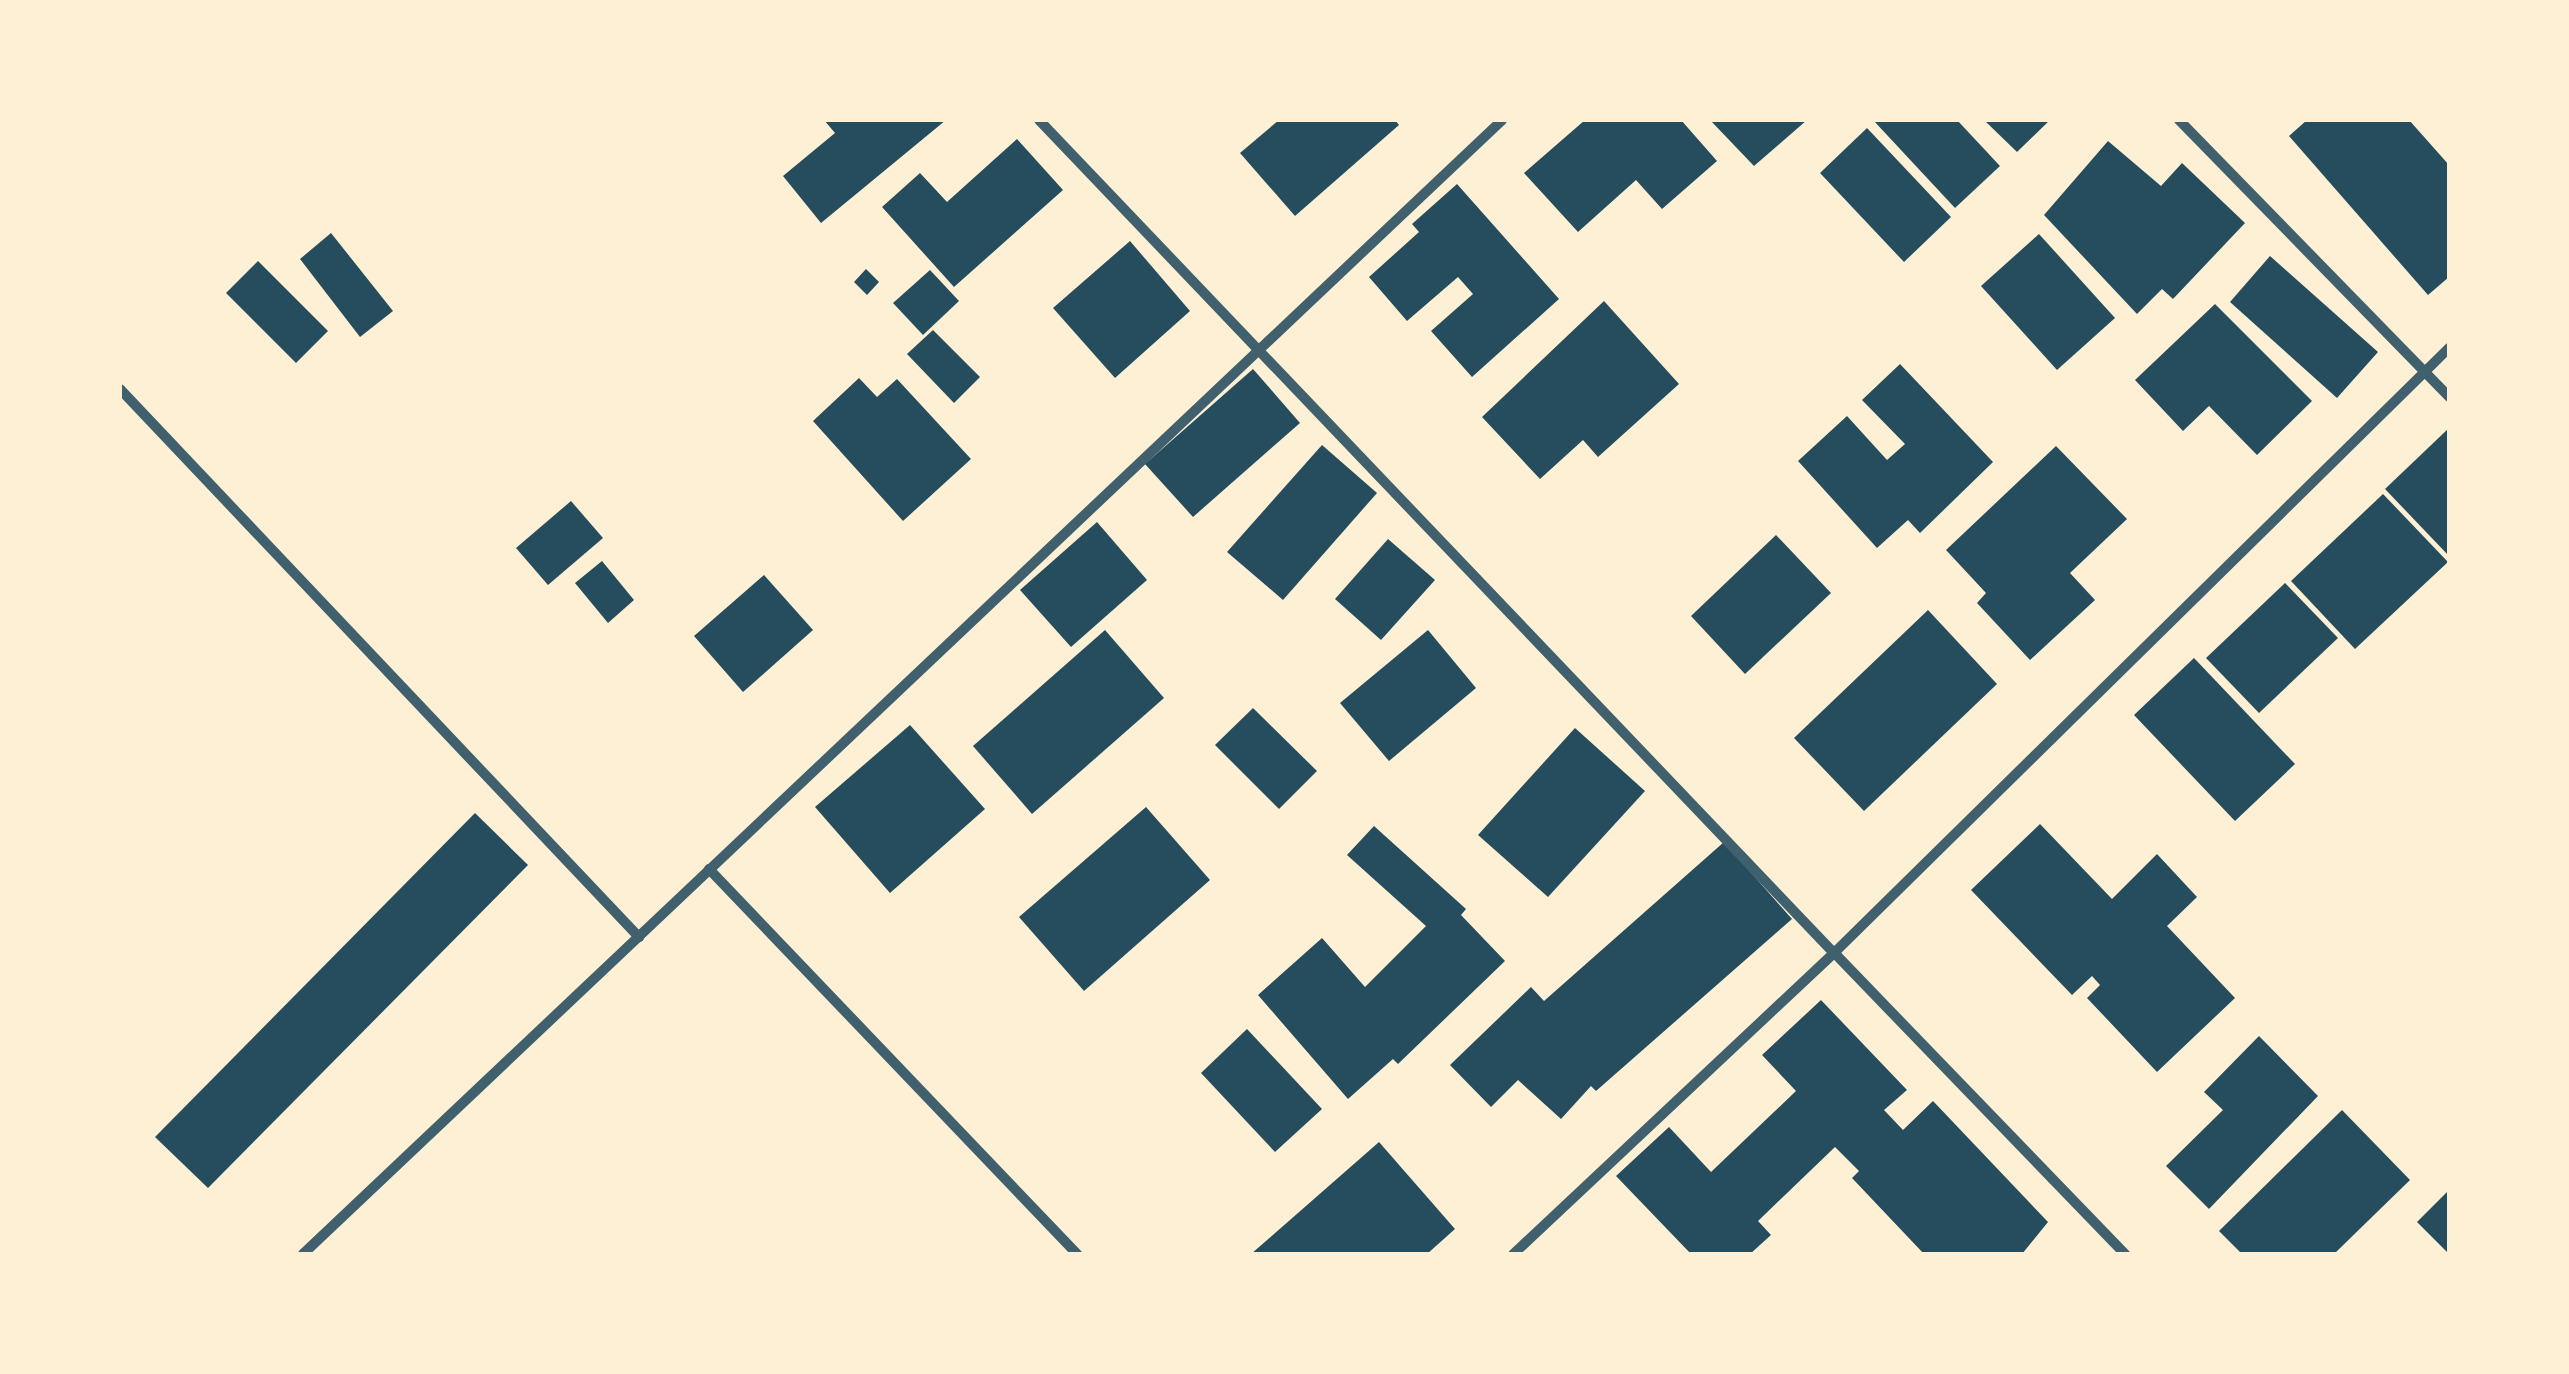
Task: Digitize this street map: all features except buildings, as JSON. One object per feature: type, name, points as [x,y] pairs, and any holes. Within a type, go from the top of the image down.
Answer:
[{"type":"street","points":[[1039,120],[1256,354],[2125,1254]]},
{"type":"street","points":[[303,1254],[1502,120]]},
{"type":"street","points":[[2178,120],[2449,397]]},
{"type":"street","points":[[1512,1254],[1834,953],[2449,348]]},
{"type":"street","points":[[120,388],[639,937]]},
{"type":"street","points":[[710,869],[1077,1254]]}]
